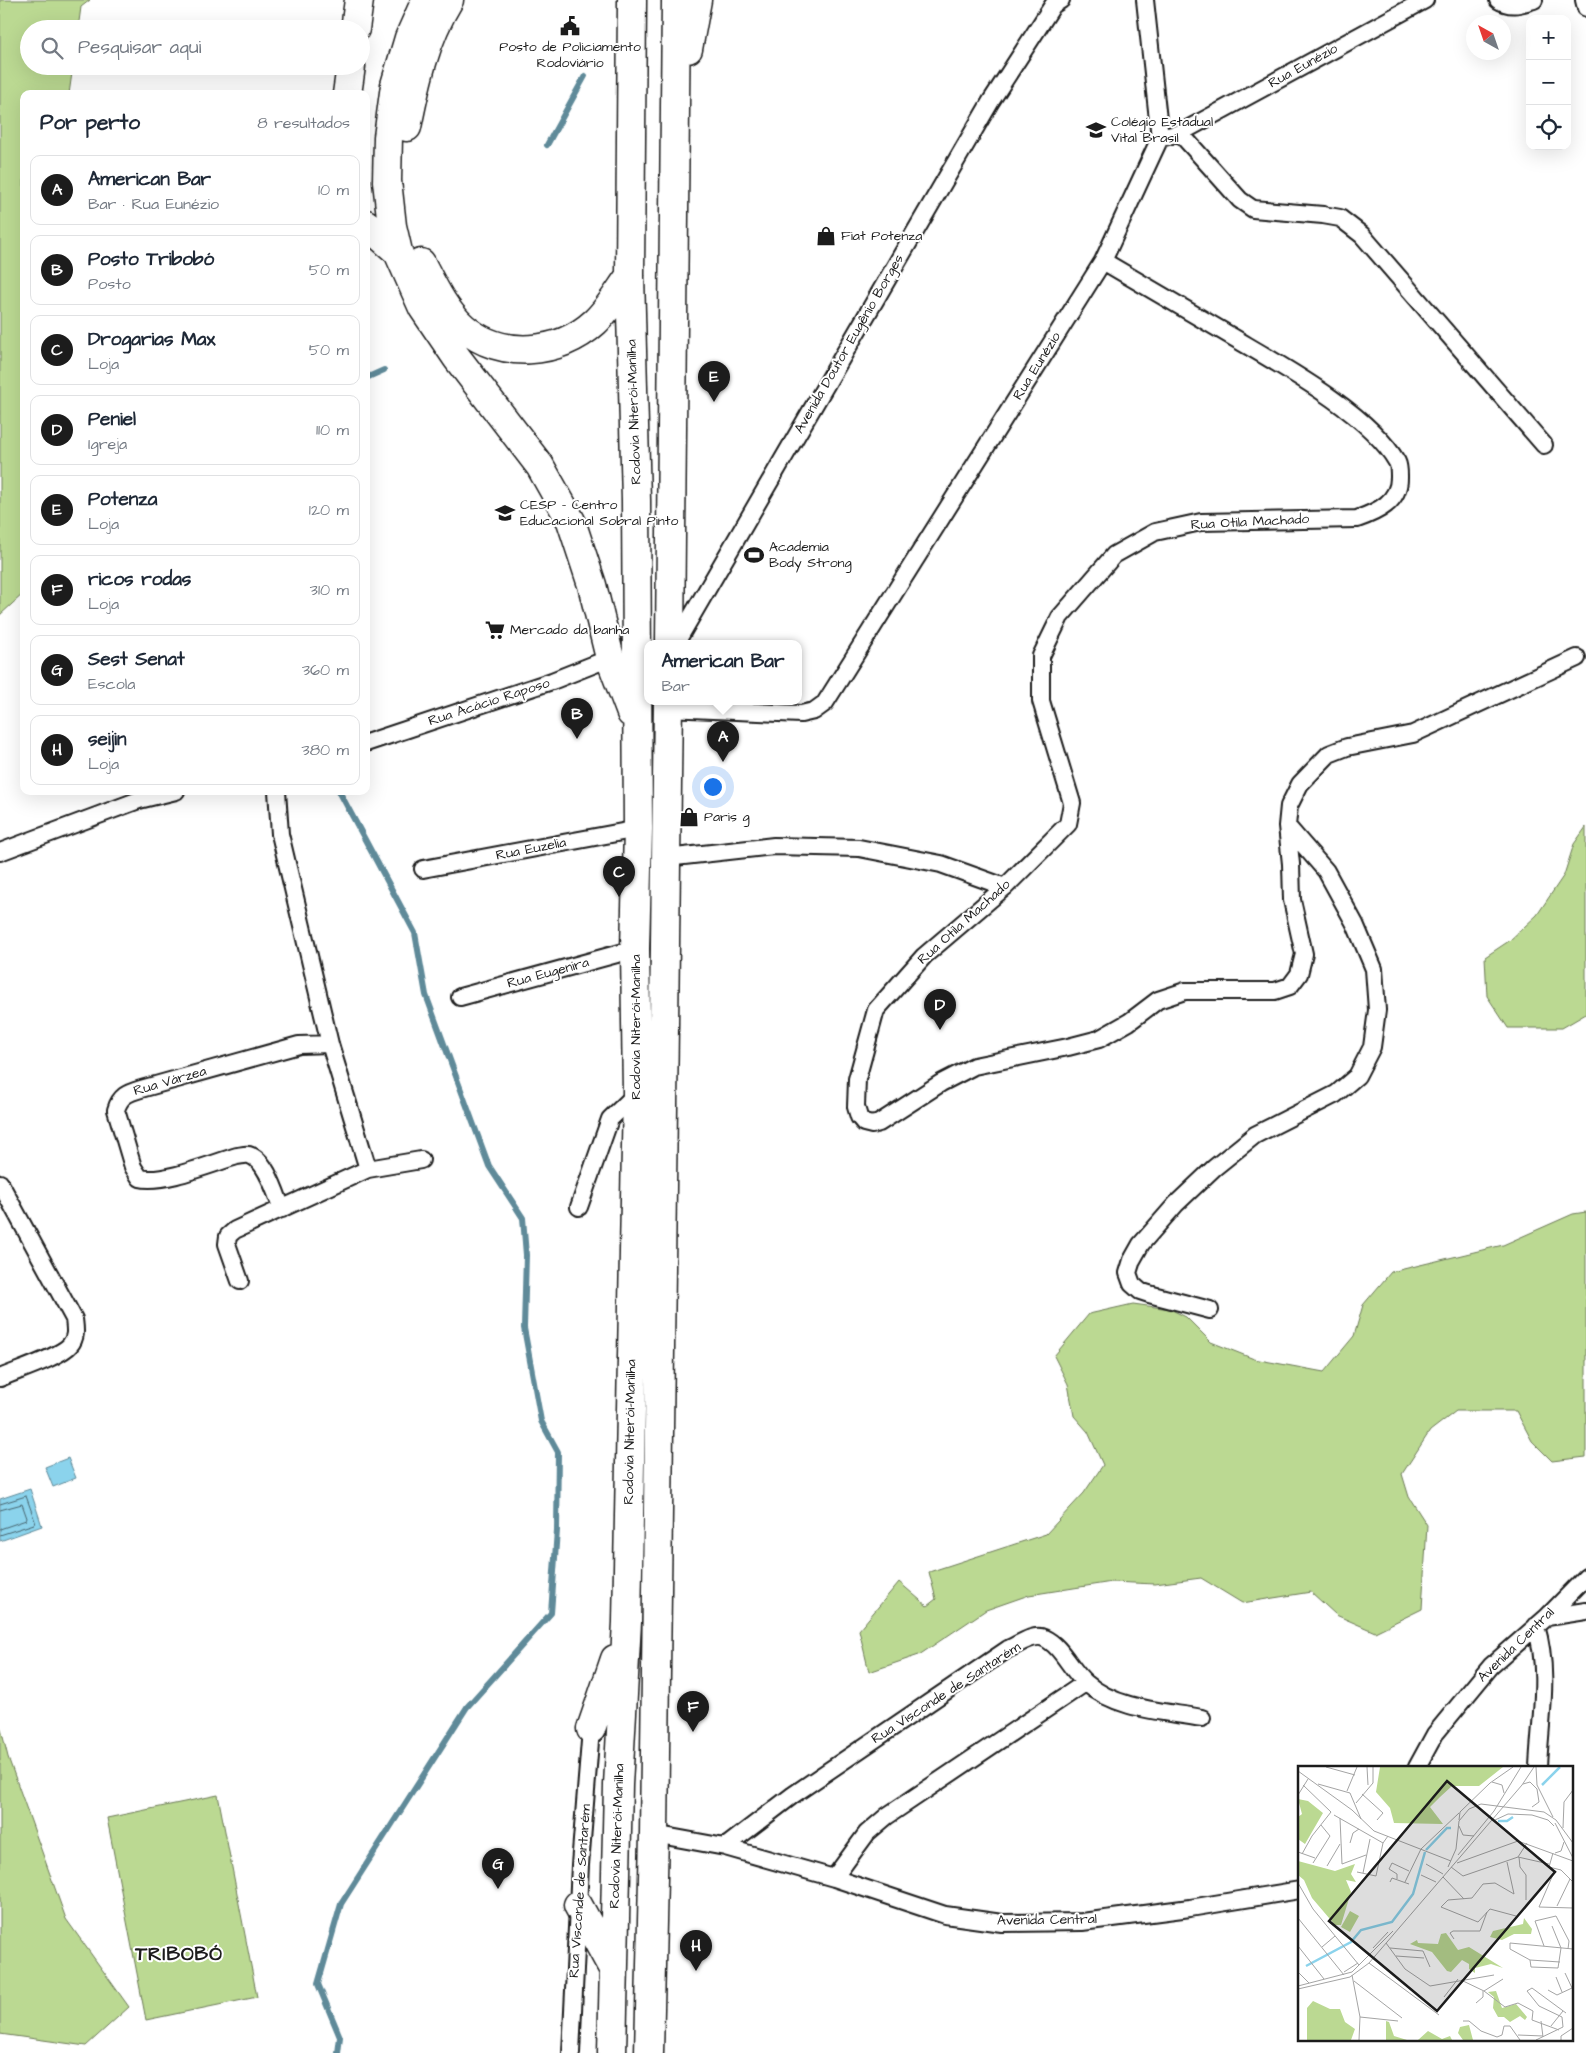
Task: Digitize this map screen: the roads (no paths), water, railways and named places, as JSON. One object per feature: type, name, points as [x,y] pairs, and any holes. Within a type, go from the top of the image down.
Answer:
[{"type":"highway","points":[[356,20],[359,0]]},
{"type":"highway","points":[[426,0],[409,38],[395,85],[388,138],[387,182],[392,226],[398,252],[423,308],[458,358],[540,466],[571,521],[592,585],[610,658],[638,730]]},
{"type":"highway","points":[[450,0],[439,18],[423,54],[405,140],[401,189],[405,221],[414,250],[446,308],[464,327],[486,341],[509,349],[532,350],[556,346],[575,336],[596,321],[630,276]]},
{"type":"highway","name":"Rodovia Niterói-Manilha","points":[[612,2053],[612,1968],[618,1785],[627,1622],[636,1093],[635,949],[638,730],[636,500],[630,276],[632,0]]},
{"type":"highway","points":[[670,640],[676,0]]},
{"type":"highway","points":[[675,116],[697,0]]},
{"type":"highway","points":[[348,90],[350,75]]},
{"type":"highway","points":[[370,228],[398,252]]},
{"type":"highway","name":"Rodovia Niterói-Manilha","points":[[649,2053],[654,1834],[667,705]]},
{"type":"highway","points":[[592,1729],[627,1622]]},
{"type":"highway","points":[[578,1905],[612,1968]]},
{"type":"street","name":"Avenida Doutor Eugênio Borges","points":[[678,640],[991,101],[1053,5],[1061,0]]},
{"type":"street","points":[[1145,0],[1160,138]]},
{"type":"street","name":"Rua Eunézio","points":[[680,705],[801,714],[814,711],[824,703],[1103,261],[1160,138],[1180,133],[1425,0]]},
{"type":"street","points":[[1498,0],[1505,4],[1518,5],[1534,0]]},
{"type":"street","points":[[1584,0],[1586,8]]},
{"type":"street","points":[[1180,133],[1240,200],[1253,209],[1332,216],[1340,218],[1362,235],[1544,445]]},
{"type":"street","name":"Rua Otila Machado","points":[[1103,261],[1283,367],[1347,410],[1377,435],[1398,463],[1399,482],[1391,501],[1378,512],[1357,519],[1201,522],[1155,532],[1114,555],[1060,617],[1041,656],[1041,701],[1072,803],[1068,824],[1005,886],[924,956],[876,1010],[857,1079],[856,1107],[864,1123],[872,1125],[879,1123],[941,1082],[974,1066],[1058,1050],[1100,1039],[1129,1022],[1158,1000],[1185,991],[1275,991],[1290,986],[1299,974],[1304,954],[1292,900],[1292,864],[1287,826],[1289,806],[1300,784],[1330,754],[1347,747],[1413,734],[1577,658]]},
{"type":"street","name":"Rua Acácio Raposo","points":[[370,742],[552,682],[610,658]]},
{"type":"street","points":[[0,852],[139,800],[160,795]]},
{"type":"street","points":[[277,795],[280,834],[330,1044],[368,1169]]},
{"type":"street","points":[[1210,1310],[1149,1294],[1132,1284],[1128,1273],[1132,1260],[1141,1244],[1182,1198],[1214,1168],[1255,1136],[1336,1094],[1357,1076],[1372,1047],[1377,1010],[1374,969],[1355,924],[1326,871],[1287,826]]},
{"type":"street","name":"Rua Euzelia","points":[[423,869],[638,829]]},
{"type":"street","points":[[666,858],[774,846],[859,848],[941,864],[1005,886]]},
{"type":"street","name":"Rua Eugenira","points":[[460,997],[635,949]]},
{"type":"street","name":"Rua Várzea","points":[[282,1209],[267,1173],[257,1160],[248,1155],[237,1156],[162,1178],[149,1180],[140,1178],[133,1167],[116,1110],[118,1102],[124,1095],[141,1089],[299,1045],[330,1044]]},
{"type":"street","points":[[579,1207],[610,1119],[636,1093]]},
{"type":"street","points":[[240,1281],[227,1244],[228,1236],[235,1230],[368,1169],[421,1160]]},
{"type":"street","points":[[0,1183],[74,1319],[76,1332],[72,1344],[62,1352],[0,1378]]},
{"type":"street","name":"Avenida Central","points":[[1418,1766],[1435,1734],[1490,1666],[1541,1622],[1586,1577]]},
{"type":"street","points":[[1538,1766],[1544,1676],[1541,1622],[1586,1611]]},
{"type":"street","name":"Rua Visconde de Santarém","points":[[726,1847],[792,1796],[1008,1649],[1032,1638],[1043,1637],[1053,1645],[1085,1683],[1109,1698],[1132,1706],[1202,1718]]},
{"type":"street","points":[[834,1878],[867,1832],[887,1816],[1085,1683]]},
{"type":"street","name":"Rua Visconde de Santarém","points":[[571,2053],[578,1905],[592,1729]]},
{"type":"street","name":"Avenida Central","points":[[654,1834],[726,1847],[834,1878],[945,1915],[1002,1923],[1082,1922],[1190,1908],[1298,1890]]},
{"type":"water","points":[[68,1458],[76,1478],[53,1487],[45,1467]]},
{"type":"water","points":[[30,1489],[42,1526],[0,1541],[0,1499]]},
{"type":"waterway","points":[[547,145],[585,76]]},
{"type":"waterway","points":[[370,376],[384,370]]},
{"type":"waterway","points":[[338,2053],[340,2037],[318,1984],[341,1904],[467,1707],[551,1613],[557,1530],[558,1452],[541,1421],[524,1328],[526,1255],[523,1218],[489,1166],[426,995],[415,933],[341,795]]},
{"type":"place","name":"Posto de Policiamento Rodoviário","points":[[570,26]]},
{"type":"place","name":"Colégio Estadual Vital Brasil","points":[[1096,130]]},
{"type":"place","name":"Fiat Potenza","points":[[826,236]]},
{"type":"place","name":"Potenza","points":[[714,402]]},
{"type":"place","name":"CESP - Centro Educacional Sobral Pinto","points":[[505,513]]},
{"type":"place","name":"Academia Body Strong","points":[[754,555]]},
{"type":"place","name":"Mercado da banha","points":[[495,630]]},
{"type":"place","name":"Posto Tribobó","points":[[577,739]]},
{"type":"place","name":"American Bar","points":[[723,762]]},
{"type":"place","name":"Paris g","points":[[689,817]]},
{"type":"place","name":"Drogarias Max","points":[[619,897]]},
{"type":"place","name":"Peniel","points":[[940,1030]]},
{"type":"place","name":"ricos rodas","points":[[693,1732]]},
{"type":"place","name":"Sest Senat","points":[[498,1889]]},
{"type":"place","name":"seijin","points":[[696,1971]]},
{"type":"district","name":"TRIBOBÓ","points":[[179,1954]]}]
